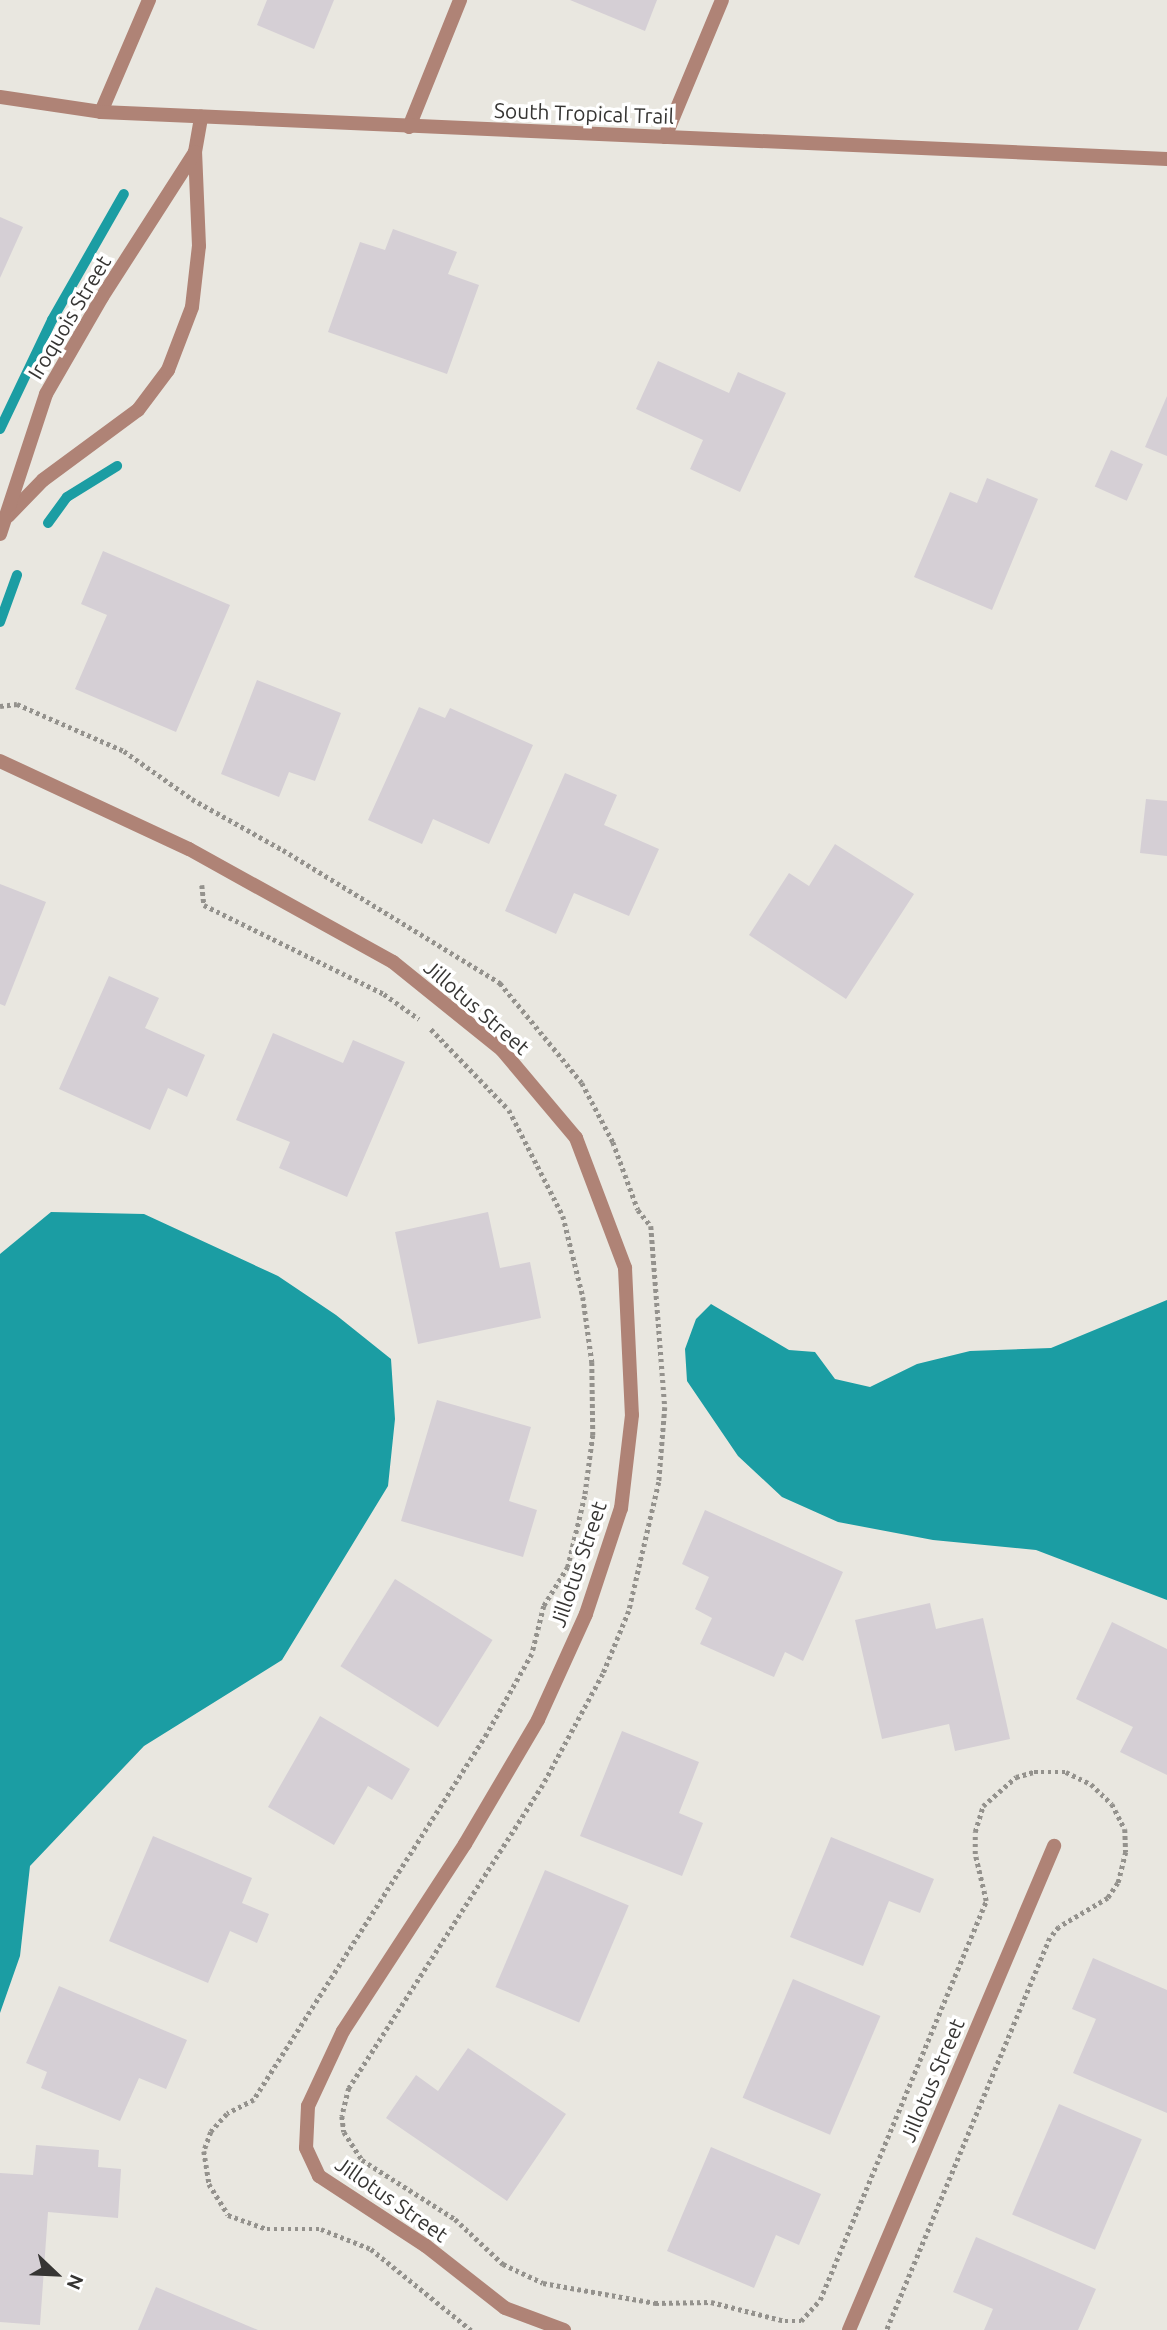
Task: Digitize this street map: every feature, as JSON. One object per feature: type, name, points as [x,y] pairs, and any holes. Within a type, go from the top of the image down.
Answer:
[{"type":"street","points":[[102,112],[149,0]]},
{"type":"street","points":[[409,127],[460,0]]},
{"type":"street","points":[[665,138],[722,0]]},
{"type":"street","name":"South Tropical Trail","points":[[0,97],[102,112],[1167,159]]},
{"type":"street","name":"Iroquois Street","points":[[8,516],[43,480],[138,410],[168,370],[192,307],[199,246],[195,152],[201,117]]},
{"type":"street","name":"Iroquois Street","points":[[0,534],[8,516],[15,478],[46,394],[102,297],[195,152]]},
{"type":"street","name":"Jillotus Street","points":[[0,761],[200,855],[393,962],[502,1051],[576,1138],[625,1268],[632,1415],[621,1508],[586,1614],[538,1720],[465,1844],[343,2031],[309,2106],[306,2148],[319,2176],[426,2246],[505,2308],[564,2330]]},
{"type":"street","name":"Jillotus Street","points":[[849,2330],[1054,1846]]},
{"type":"path","points":[[0,706],[17,704],[124,751],[191,799],[284,850],[500,983],[582,1083],[612,1142],[638,1210],[651,1226],[665,1407],[659,1482],[629,1611],[603,1674],[543,1785],[349,2088],[342,2116],[344,2132],[362,2160],[454,2219],[502,2264],[542,2283],[655,2303],[711,2302],[785,2321],[801,2321],[820,2300],[986,1901],[975,1854],[975,1832],[984,1806],[1016,1777],[1034,1772],[1066,1772],[1091,1783],[1112,1804],[1125,1829],[1126,1852],[1118,1883],[1108,1898],[1059,1927],[1050,1938],[887,2330]]},
{"type":"path","points":[[200,855],[204,905],[384,994],[428,1025],[509,1110],[563,1216],[583,1297],[592,1362],[593,1435],[584,1496],[568,1567],[544,1606],[532,1654],[487,1734],[254,2100],[227,2114],[211,2132],[204,2151],[209,2184],[228,2215],[267,2229],[321,2229],[371,2249],[471,2330]]},
{"type":"water","points":[[51,1212],[144,1214],[278,1276],[336,1315],[391,1359],[395,1419],[388,1486],[282,1660],[144,1746],[30,1866],[20,1956],[0,2013],[0,1254]]},
{"type":"water","points":[[1167,1300],[1167,1600],[1036,1550],[933,1540],[838,1522],[782,1497],[738,1456],[687,1381],[685,1349],[696,1319],[711,1304],[789,1350],[815,1352],[835,1379],[870,1387],[917,1364],[970,1351],[1051,1348]]},
{"type":"building","points":[[267,0],[334,0],[314,49],[257,25]]},
{"type":"building","points":[[570,0],[657,0],[645,31]]},
{"type":"building","points":[[0,217],[23,227],[0,278]]},
{"type":"building","points":[[393,229],[457,252],[448,274],[479,285],[447,374],[328,332],[360,242],[385,250]]},
{"type":"building","points":[[658,361],[729,393],[738,372],[786,393],[740,492],[690,469],[703,440],[636,409]]},
{"type":"building","points":[[1167,396],[1167,456],[1145,447]]},
{"type":"building","points":[[1111,450],[1143,464],[1127,501],[1095,487]]},
{"type":"building","points":[[987,478],[1038,499],[992,610],[914,577],[950,492],[977,503]]},
{"type":"building","points":[[103,551],[230,605],[176,732],[75,689],[107,615],[81,604]]},
{"type":"building","points":[[257,680],[341,713],[315,781],[289,772],[279,797],[221,774]]},
{"type":"building","points":[[419,707],[445,718],[450,708],[533,745],[489,844],[433,819],[422,844],[368,820]]},
{"type":"building","points":[[565,773],[617,795],[604,825],[659,849],[629,916],[574,893],[556,934],[505,911]]},
{"type":"building","points":[[1146,799],[1167,801],[1167,856],[1140,853]]},
{"type":"building","points":[[835,844],[914,894],[846,999],[749,935],[789,873],[809,886]]},
{"type":"building","points":[[0,884],[46,902],[5,1006],[0,1004]]},
{"type":"building","points":[[109,976],[159,998],[145,1028],[205,1055],[187,1097],[168,1088],[150,1130],[59,1089]]},
{"type":"building","points":[[273,1033],[343,1063],[353,1040],[405,1062],[347,1197],[279,1168],[290,1142],[236,1120]]},
{"type":"building","points":[[488,1212],[500,1268],[530,1262],[541,1318],[418,1344],[395,1232]]},
{"type":"building","points":[[437,1400],[531,1427],[509,1501],[537,1510],[523,1557],[401,1521]]},
{"type":"building","points":[[705,1510],[843,1572],[803,1661],[785,1652],[774,1677],[700,1644],[712,1618],[695,1609],[709,1577],[682,1564]]},
{"type":"building","points":[[395,1579],[493,1640],[438,1727],[340,1666]]},
{"type":"building","points":[[930,1603],[936,1629],[983,1618],[1010,1739],[955,1751],[949,1724],[882,1739],[855,1620]]},
{"type":"building","points":[[1112,1622],[1167,1649],[1167,1775],[1120,1752],[1133,1727],[1076,1699]]},
{"type":"building","points":[[320,1716],[410,1769],[392,1800],[368,1786],[334,1845],[268,1807]]},
{"type":"building","points":[[622,1731],[699,1762],[679,1813],[703,1823],[682,1876],[580,1836]]},
{"type":"building","points":[[153,1836],[252,1878],[242,1903],[269,1914],[257,1943],[230,1931],[208,1983],[109,1941]]},
{"type":"building","points":[[831,1837],[934,1879],[920,1913],[889,1901],[863,1966],[790,1937]]},
{"type":"building","points":[[545,1870],[629,1906],[579,2022],[495,1987]]},
{"type":"building","points":[[1093,1958],[1167,1990],[1167,2113],[1073,2073],[1096,2019],[1072,2009]]},
{"type":"building","points":[[793,1979],[880,2016],[830,2135],[743,2098]]},
{"type":"building","points":[[59,1986],[187,2040],[166,2089],[139,2078],[120,2121],[41,2088],[47,2072],[26,2063]]},
{"type":"building","points":[[468,2048],[566,2114],[507,2201],[386,2118],[416,2075],[438,2091]]},
{"type":"building","points":[[1059,2104],[1142,2139],[1095,2250],[1012,2214]]},
{"type":"building","points":[[36,2145],[99,2150],[98,2167],[121,2169],[118,2218],[48,2212],[40,2325],[0,2322],[0,2173],[33,2175]]},
{"type":"building","points":[[711,2147],[821,2194],[799,2245],[776,2235],[754,2288],[667,2251]]},
{"type":"building","points":[[976,2237],[1096,2289],[1078,2330],[984,2330],[993,2309],[953,2292]]},
{"type":"building","points":[[156,2287],[258,2330],[138,2330]]},
{"type":"waterway","points":[[0,429],[52,320],[124,194]]},
{"type":"waterway","points":[[48,523],[67,497],[117,466]]},
{"type":"waterway","points":[[0,622],[17,575]]}]
